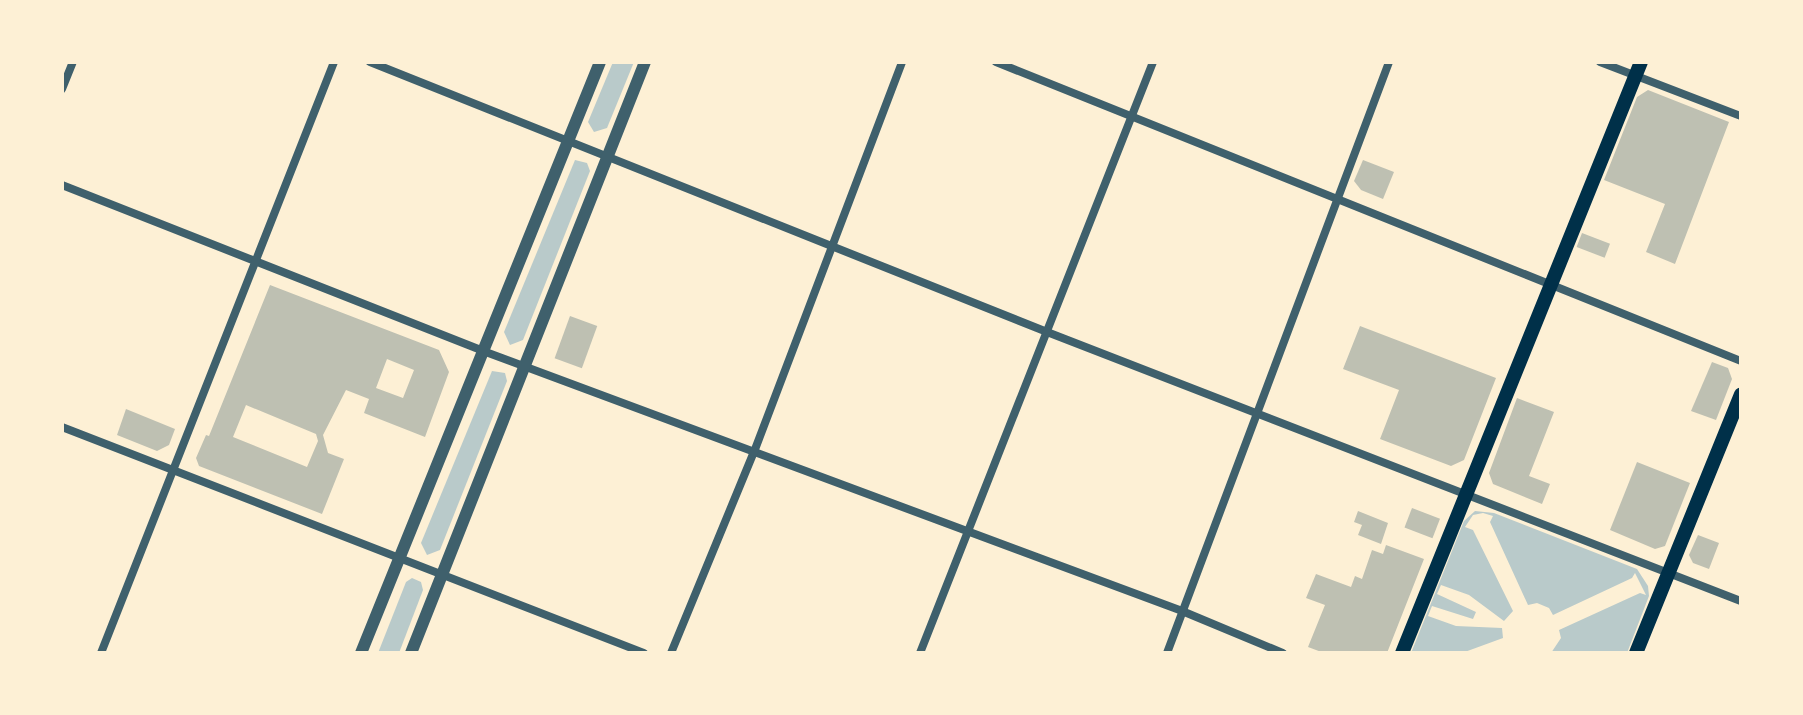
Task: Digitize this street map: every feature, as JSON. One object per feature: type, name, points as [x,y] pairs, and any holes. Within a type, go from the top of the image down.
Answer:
[{"type":"main road","points":[[1402,653],[1638,69]]},
{"type":"main road","points":[[1636,653],[1741,394]]},
{"type":"street","points":[[62,89],[73,62]]},
{"type":"street","points":[[101,653],[171,468],[334,62]]},
{"type":"street","points":[[370,62],[1047,332],[1741,601]]},
{"type":"street","points":[[361,653],[600,62]]},
{"type":"street","points":[[411,653],[645,62]]},
{"type":"street","points":[[671,653],[754,452],[902,62]]},
{"type":"street","points":[[996,62],[1741,361]]},
{"type":"street","points":[[920,653],[1153,62]]},
{"type":"street","points":[[1167,653],[1389,62]]},
{"type":"street","points":[[1600,62],[1638,69],[1741,116]]},
{"type":"street","points":[[62,185],[483,351],[1182,611],[1283,653]]},
{"type":"street","points":[[62,427],[644,653]]},
{"type":"shaded area","points":[[613,62],[634,62],[607,128],[594,132],[588,122]]},
{"type":"shaded area","points":[[575,160],[587,163],[590,171],[523,340],[510,345],[504,332]]},
{"type":"shaded area","points":[[492,371],[505,373],[507,381],[440,550],[427,555],[421,543]]},
{"type":"shaded area","points":[[1475,511],[1494,513],[1637,569],[1648,586],[1649,596],[1627,653],[1551,653],[1561,638],[1559,630],[1640,593],[1646,595],[1635,573],[1632,578],[1553,615],[1549,608],[1537,603],[1528,605],[1490,522],[1493,516],[1483,513],[1473,515],[1465,527],[1473,530],[1513,611],[1504,621],[1469,595],[1441,585],[1437,594],[1476,612],[1473,619],[1432,606],[1428,616],[1456,626],[1502,628],[1503,638],[1462,653],[1411,653],[1464,521]]},
{"type":"shaded area","points":[[412,578],[421,582],[423,590],[399,653],[378,653],[406,582]]},
{"type":"building","points":[[1648,90],[1729,122],[1675,264],[1646,252],[1665,204],[1604,180],[1637,97]]},
{"type":"building","points":[[1363,160],[1394,172],[1383,199],[1361,190],[1354,181]]},
{"type":"building","points":[[1582,233],[1610,244],[1605,258],[1577,247]]},
{"type":"building","points":[[270,285],[439,350],[449,372],[425,437],[364,413],[369,399],[346,390],[323,435],[328,453],[344,459],[322,514],[199,466],[196,458],[206,435],[209,436]],"holes":[[[387,359],[414,370],[403,398],[376,388]],[[246,405],[316,434],[318,441],[307,467],[233,437]]]},
{"type":"building","points":[[570,316],[597,326],[582,368],[555,358]]},
{"type":"building","points":[[1360,326],[1496,378],[1464,460],[1451,466],[1380,439],[1399,390],[1343,369]]},
{"type":"building","points":[[1712,362],[1728,368],[1732,379],[1716,420],[1691,411]]},
{"type":"building","points":[[1517,398],[1554,412],[1529,476],[1550,484],[1542,504],[1493,484],[1489,473]]},
{"type":"building","points":[[126,409],[175,429],[169,445],[157,451],[117,435]]},
{"type":"building","points":[[1637,462],[1690,483],[1665,546],[1655,549],[1610,530]]},
{"type":"building","points":[[1412,508],[1440,519],[1432,538],[1404,528]]},
{"type":"building","points":[[1358,511],[1388,523],[1381,544],[1358,535],[1362,525],[1354,522]]},
{"type":"building","points":[[1698,535],[1719,543],[1709,569],[1693,563],[1689,555]]},
{"type":"building","points":[[1386,545],[1424,559],[1387,653],[1324,653],[1308,647],[1325,605],[1306,598],[1316,574],[1351,587],[1355,576],[1362,579],[1372,550],[1383,554]]}]
